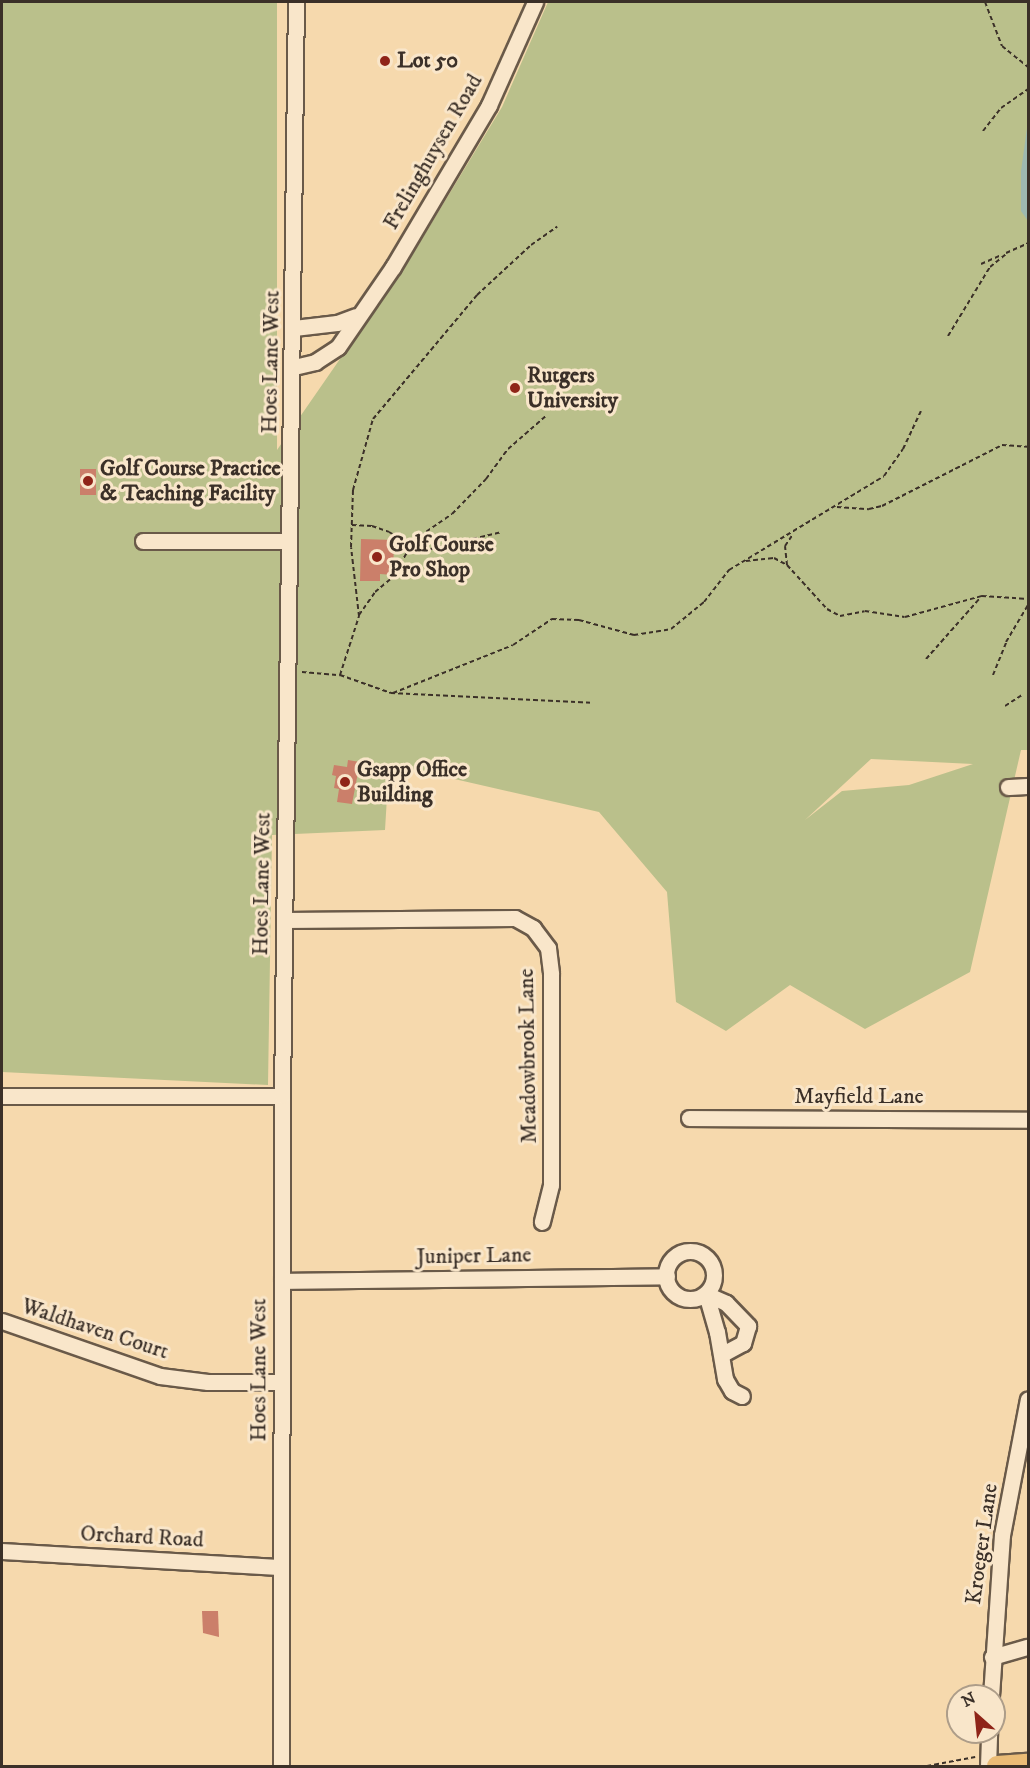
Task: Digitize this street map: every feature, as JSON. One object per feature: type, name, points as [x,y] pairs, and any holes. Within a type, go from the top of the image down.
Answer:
[{"type":"main road","points":[[997,1767],[1029,1764]]},
{"type":"street","name":"Hoes Lane West","points":[[281,1767],[282,1096],[289,541],[294,367],[296,2]]},
{"type":"street","name":"Frelinghuysen Road","points":[[294,367],[315,362],[338,347],[356,316],[393,267],[489,105],[535,2]]},
{"type":"street","points":[[294,328],[337,323],[356,316]]},
{"type":"street","points":[[143,541],[289,541]]},
{"type":"street","points":[[1008,787],[1029,786]]},
{"type":"street","name":"Meadowbrook Lane","points":[[284,920],[515,918],[533,928],[548,948],[551,974],[551,1185],[542,1222]]},
{"type":"street","points":[[2,1096],[282,1096]]},
{"type":"street","name":"Mayfield Lane","points":[[689,1118],[1029,1120]]},
{"type":"street","points":[[722,1354],[743,1343],[748,1326],[726,1303],[706,1294],[684,1299],[670,1288],[667,1276],[675,1256],[684,1252],[699,1253],[712,1264],[714,1274],[706,1294],[722,1354],[725,1379],[732,1391],[742,1396]]},
{"type":"street","name":"Juniper Lane","points":[[282,1281],[667,1276]]},
{"type":"street","name":"Waldhaven Court","points":[[2,1321],[160,1377],[208,1382],[282,1382]]},
{"type":"street","name":"Kroeger Lane","points":[[991,1684],[1002,1535],[1029,1399]]},
{"type":"street","name":"Orchard Road","points":[[2,1551],[280,1568]]},
{"type":"street","points":[[992,1657],[1029,1647]]},
{"type":"street","points":[[988,1767],[989,1744]]},
{"type":"path","points":[[985,2],[1002,46],[1029,67]]},
{"type":"path","points":[[982,131],[1001,108],[1029,89]]},
{"type":"path","points":[[359,616],[352,525],[355,477],[373,419],[477,295],[531,245],[557,227]]},
{"type":"path","points":[[981,264],[1029,243]]},
{"type":"path","points":[[948,336],[990,267],[1007,253]]},
{"type":"path","points":[[393,693],[521,642],[552,618],[579,620],[634,636],[671,629],[704,602],[729,570],[837,507],[884,476],[903,449],[921,411]]},
{"type":"path","points":[[340,675],[359,616],[375,592],[393,577],[409,546],[472,496],[508,449],[547,415]]},
{"type":"path","points":[[837,507],[869,509],[882,506],[1002,445],[1029,447]]},
{"type":"path","points":[[352,525],[372,526],[409,546],[432,552],[502,532]]},
{"type":"path","points":[[787,565],[785,546],[794,533]]},
{"type":"path","points":[[743,561],[774,558],[787,565],[827,609],[840,616],[866,611],[905,617],[982,596],[1029,599]]},
{"type":"path","points":[[926,659],[982,596]]},
{"type":"path","points":[[993,675],[1006,642],[1029,605]]},
{"type":"path","points":[[287,670],[340,675],[393,693],[591,703]]},
{"type":"path","points":[[1005,706],[1022,695]]},
{"type":"green space","name":"Rutgers University","points":[[2,2],[277,2],[277,450],[414,252],[502,107],[548,2],[1028,2],[1028,750],[1021,750],[970,972],[865,1029],[790,985],[726,1031],[676,1002],[667,892],[599,812],[389,764],[385,830],[272,835],[268,1085],[2,1072]],"holes":[[[871,759],[973,764],[909,785],[842,791],[805,820]]]},
{"type":"water","points":[[1028,121],[1028,221],[1021,211],[1021,171]]},
{"type":"building","name":"Golf Course Practice & Teaching Facility","points":[[80,469],[96,469],[96,495],[80,495]]},
{"type":"building","name":"Golf Course Pro Shop","points":[[361,539],[394,540],[393,575],[380,574],[380,581],[360,581]]},
{"type":"building","name":"Gsapp Office Building","points":[[348,760],[360,762],[352,804],[337,802],[339,789],[334,788],[336,776],[332,775],[334,765],[347,767]]},
{"type":"building","points":[[202,1611],[218,1611],[219,1637],[203,1633]]},
{"type":"place","name":"Lot 50","points":[[385,61]]},
{"type":"place","name":"Rutgers University","points":[[515,388]]},
{"type":"place","name":"Golf Course Practice & Teaching Facility","points":[[88,481]]},
{"type":"place","name":"Golf Course Pro Shop","points":[[377,557]]},
{"type":"place","name":"Gsapp Office Building","points":[[345,782]]}]
